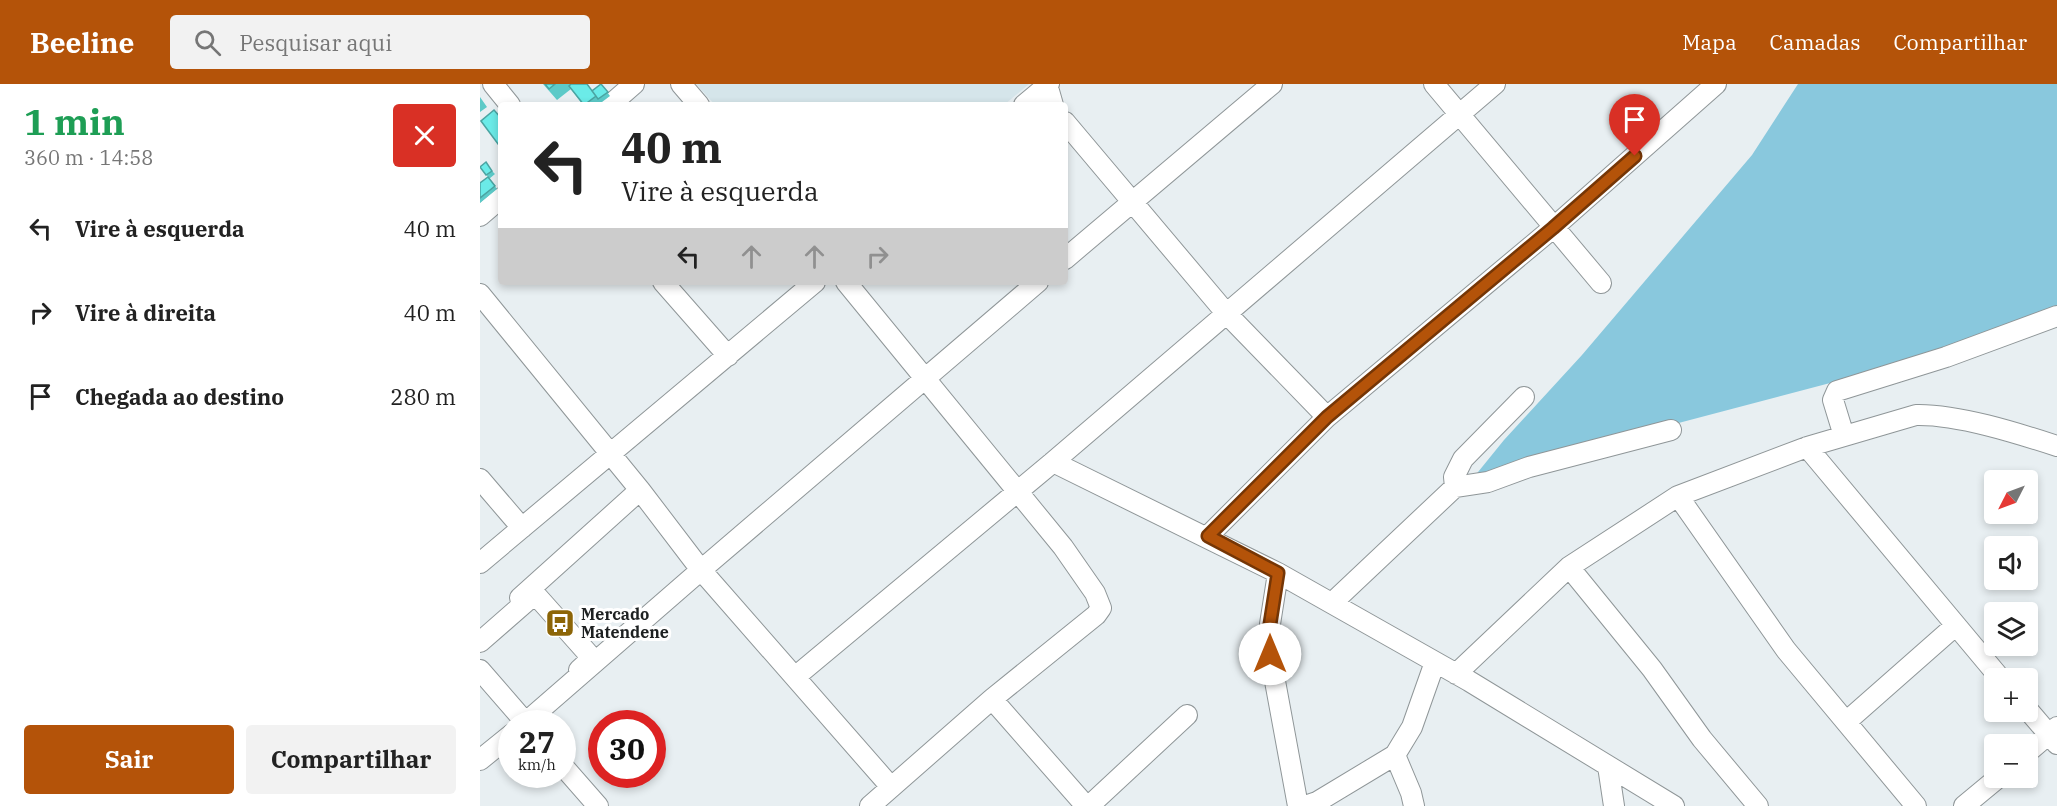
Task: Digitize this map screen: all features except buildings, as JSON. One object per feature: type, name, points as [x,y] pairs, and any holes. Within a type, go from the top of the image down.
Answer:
[{"type":"street","points":[[493,84],[508,102]]},
{"type":"street","points":[[613,102],[634,84]]},
{"type":"street","points":[[681,84],[696,102]]},
{"type":"street","points":[[1027,102],[1048,84],[1052,102]]},
{"type":"street","points":[[1068,256],[1272,84]]},
{"type":"street","points":[[1434,84],[1601,283]]},
{"type":"street","points":[[795,676],[1053,462],[1495,84]]},
{"type":"street","points":[[1208,536],[1327,417],[1553,228],[1716,84]]},
{"type":"street","points":[[1068,126],[1226,313],[1327,417]]},
{"type":"street","points":[[480,216],[498,201]]},
{"type":"street","points":[[666,285],[728,356]]},
{"type":"street","points":[[480,563],[811,285]]},
{"type":"street","points":[[848,285],[1063,547],[1095,593],[1101,608],[1096,615],[992,699],[870,806]]},
{"type":"street","points":[[538,710],[1034,285]]},
{"type":"street","points":[[480,294],[640,490],[701,570],[891,787]]},
{"type":"street","points":[[1844,436],[1833,400],[1838,391],[1946,357],[2057,316]]},
{"type":"street","points":[[1455,487],[1454,477],[1464,459],[1524,397]]},
{"type":"street","points":[[1456,674],[1569,567],[1678,496],[1807,447],[1880,423],[1929,415],[1977,424],[2057,446]]},
{"type":"street","points":[[1332,603],[1455,487],[1488,482],[1529,467],[1671,430]]},
{"type":"street","points":[[1807,447],[1991,668]]},
{"type":"street","points":[[1053,462],[1208,536],[1278,573],[1456,674],[1674,806]]},
{"type":"street","points":[[480,479],[522,528]]},
{"type":"street","points":[[480,634],[640,490]]},
{"type":"street","points":[[1678,496],[1786,650],[1916,806]]},
{"type":"street","points":[[1569,567],[1652,669],[1702,739],[1758,806]]},
{"type":"street","points":[[1278,573],[1270,624],[1270,654],[1298,806]]},
{"type":"street","points":[[480,642],[535,594],[548,608],[542,613],[546,618],[570,644],[575,639],[592,658],[537,710]]},
{"type":"street","points":[[1846,722],[1955,626]]},
{"type":"street","points":[[1305,806],[1317,802],[1395,755],[1412,727],[1435,662]]},
{"type":"street","points":[[480,670],[511,710]]},
{"type":"street","points":[[992,699],[1097,803],[1187,715]]},
{"type":"street","points":[[2038,720],[2054,735],[2038,745]]},
{"type":"street","points":[[480,760],[498,745]]},
{"type":"street","points":[[1395,755],[1414,806]]},
{"type":"street","points":[[1608,766],[1614,806]]},
{"type":"street","points":[[576,781],[598,806]]},
{"type":"street","points":[[1964,806],[1986,788]]},
{"type":"shaded area","points":[[696,84],[1029,84],[1008,102],[712,102]]},
{"type":"shaded area","points":[[1798,84],[2057,84],[2057,311],[1906,363],[1474,477],[1504,440],[1582,355],[1752,155]]},
{"type":"place","name":"Mercado Matendene","points":[[560,623]]},
{"type":"route","points":[[1270,654],[1270,624],[1278,573],[1208,536],[1327,417],[1553,228],[1635,156]]}]
